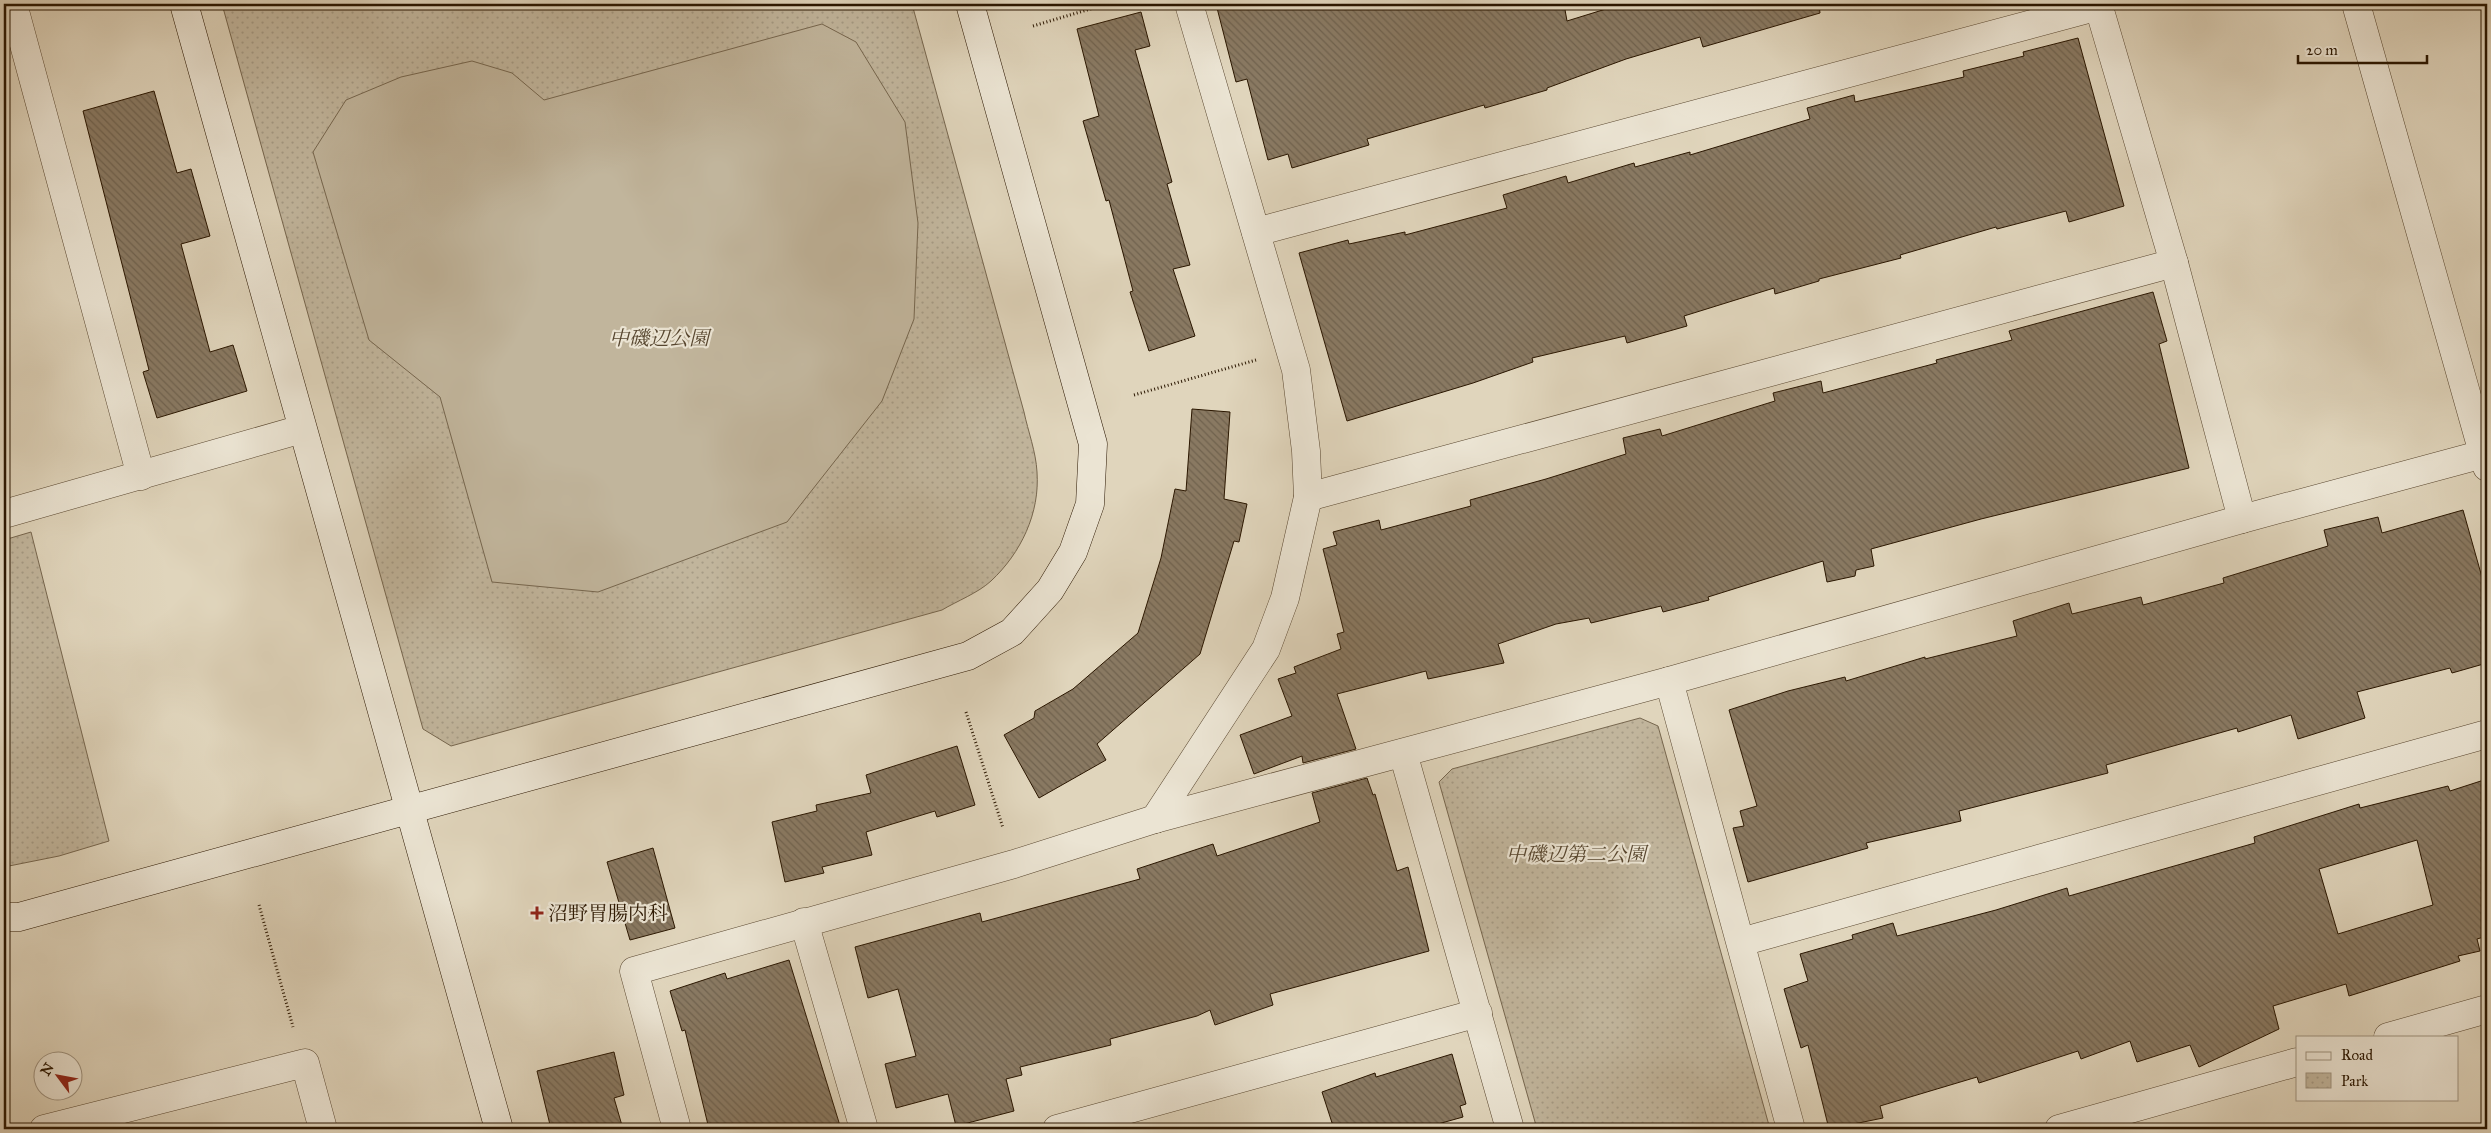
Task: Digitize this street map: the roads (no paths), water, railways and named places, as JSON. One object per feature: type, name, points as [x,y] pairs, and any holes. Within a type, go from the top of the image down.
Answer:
[{"type":"street","points":[[13,4],[141,476]]},
{"type":"street","points":[[184,4],[302,429],[412,808],[499,1129]]},
{"type":"street","points":[[4,917],[19,917],[968,656],[1012,632],[1050,590],[1073,552],[1090,504],[1093,444],[970,4]]},
{"type":"street","points":[[1155,819],[1266,650],[1285,598],[1308,496],[1306,451],[1296,370],[1189,4]]},
{"type":"street","points":[[677,1129],[634,971],[1014,864],[1155,819],[1669,681],[2242,519],[2486,458],[2356,4]]},
{"type":"street","points":[[1256,232],[2099,5],[2174,263],[2242,519]]},
{"type":"street","points":[[1308,496],[2174,263]]},
{"type":"street","points":[[4,514],[302,429]]},
{"type":"street","points":[[1669,681],[1791,1129]]},
{"type":"street","points":[[1741,942],[2487,734]]},
{"type":"street","points":[[1403,753],[1510,1129]]},
{"type":"street","points":[[804,922],[864,1129]]},
{"type":"street","points":[[2392,1036],[2487,1009]]},
{"type":"street","points":[[1057,1129],[1478,1013]]},
{"type":"street","points":[[2060,1129],[2296,1062]]},
{"type":"street","points":[[44,1129],[306,1063],[324,1129]]},
{"type":"place","name":"沼野胃腸内科","points":[[537,913]]},
{"type":"park label","name":"中磯辺公園","points":[[659,338]]},
{"type":"park label","name":"中磯辺第二公園","points":[[1576,854]]}]
